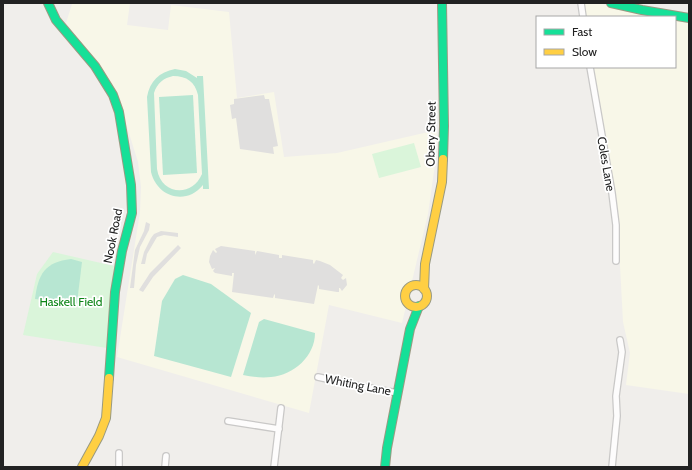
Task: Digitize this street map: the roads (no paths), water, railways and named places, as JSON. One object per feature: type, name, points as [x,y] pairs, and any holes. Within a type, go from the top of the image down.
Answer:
[{"type":"main road","name":"Nook Road","points":[[48,3],[56,20],[95,66],[113,94],[119,112],[131,185],[132,213],[122,251],[116,292],[106,418],[101,432],[82,467]]},
{"type":"main road","name":"Obery Street","points":[[385,467],[387,448],[410,329],[419,306],[426,300],[427,294],[424,289],[425,264],[442,182],[444,126],[442,3]]},
{"type":"main road","points":[[611,3],[630,5],[689,18]]},
{"type":"main road","name":"Obery Street","points":[[410,329],[406,292],[414,285],[425,264]]},
{"type":"main road","points":[[414,285],[420,286],[424,289]]},
{"type":"main road","points":[[408,302],[413,306],[419,306]]},
{"type":"street","points":[[581,3],[583,16]]},
{"type":"street","name":"Coles Lane","points":[[590,68],[612,193],[616,225],[616,261]]},
{"type":"street","points":[[612,467],[617,416],[616,396],[622,352],[620,340]]},
{"type":"street","name":"Whiting Lane","points":[[318,377],[359,386],[398,392]]},
{"type":"street","points":[[274,467],[281,408]]},
{"type":"street","points":[[228,421],[278,429]]},
{"type":"street","points":[[119,467],[120,453]]},
{"type":"street","points":[[165,467],[166,456]]},
{"type":"park label","name":"Haskell Field","points":[[71,302]]}]
